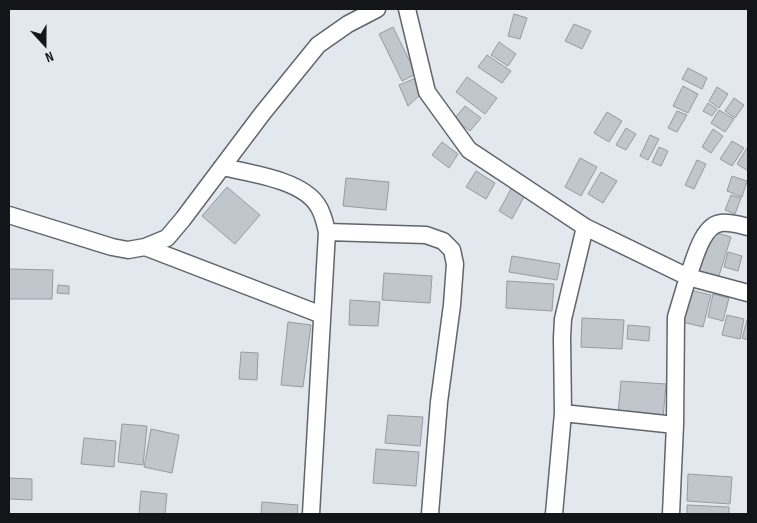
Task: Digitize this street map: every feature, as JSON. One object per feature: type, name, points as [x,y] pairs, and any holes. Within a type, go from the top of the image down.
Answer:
[{"type":"street","points":[[9,215],[112,247],[128,250],[146,247],[167,238],[262,114],[318,45],[348,24],[377,9]]},
{"type":"street","points":[[407,9],[427,92],[469,150],[585,227],[688,277],[748,292]]},
{"type":"street","points":[[222,167],[276,180],[300,189],[318,204],[327,232],[311,514]]},
{"type":"street","points":[[671,514],[675,425],[676,317],[688,277],[705,232],[720,223],[732,223],[748,227]]},
{"type":"street","points":[[554,514],[563,414],[563,319],[585,227]]},
{"type":"street","points":[[327,232],[426,235],[443,241],[452,250],[455,264],[452,305],[439,402],[430,514]]},
{"type":"street","points":[[146,247],[322,314]]},
{"type":"street","points":[[563,414],[675,425]]},
{"type":"building","points":[[514,14],[527,18],[520,39],[508,36]]},
{"type":"building","points":[[574,24],[591,31],[582,49],[565,41]]},
{"type":"building","points":[[393,27],[416,74],[402,81],[379,34]]},
{"type":"building","points":[[499,42],[516,54],[508,66],[491,55]]},
{"type":"building","points":[[487,55],[511,71],[502,83],[478,67]]},
{"type":"building","points":[[688,68],[707,78],[702,89],[682,79]]},
{"type":"building","points":[[467,77],[497,98],[485,114],[456,92]]},
{"type":"building","points":[[416,78],[422,93],[408,106],[399,85]]},
{"type":"building","points":[[683,86],[698,94],[688,113],[673,106]]},
{"type":"building","points":[[717,87],[728,94],[719,108],[709,101]]},
{"type":"building","points":[[734,98],[744,105],[735,118],[725,111]]},
{"type":"building","points":[[708,103],[717,109],[712,116],[703,111]]},
{"type":"building","points":[[465,106],[481,118],[470,131],[454,119]]},
{"type":"building","points":[[719,110],[734,119],[725,132],[711,123]]},
{"type":"building","points":[[677,111],[687,115],[677,132],[668,128]]},
{"type":"building","points":[[607,112],[622,121],[609,142],[594,133]]},
{"type":"building","points":[[626,128],[636,134],[626,150],[616,145]]},
{"type":"building","points":[[713,129],[723,136],[711,153],[702,147]]},
{"type":"building","points":[[650,135],[659,139],[648,160],[640,156]]},
{"type":"building","points":[[732,141],[744,148],[732,166],[720,159]]},
{"type":"building","points":[[442,142],[458,154],[449,168],[432,155]]},
{"type":"building","points":[[659,147],[668,151],[661,166],[652,162]]},
{"type":"building","points":[[748,149],[748,171],[737,164]]},
{"type":"building","points":[[580,158],[597,167],[581,196],[565,187]]},
{"type":"building","points":[[697,160],[706,164],[694,189],[685,185]]},
{"type":"building","points":[[476,171],[495,183],[486,199],[466,187]]},
{"type":"building","points":[[601,172],[617,181],[603,203],[588,194]]},
{"type":"building","points":[[732,176],[747,181],[742,197],[727,191]]},
{"type":"building","points":[[346,178],[389,182],[386,210],[343,206]]},
{"type":"building","points":[[227,187],[260,215],[235,244],[202,216]]},
{"type":"building","points":[[512,187],[525,195],[512,219],[499,211]]},
{"type":"building","points":[[731,195],[741,198],[735,214],[725,210]]},
{"type":"building","points":[[710,231],[731,237],[718,279],[698,273]]},
{"type":"building","points":[[728,252],[742,256],[738,271],[724,267]]},
{"type":"building","points":[[512,256],[560,264],[557,280],[509,272]]},
{"type":"building","points":[[9,269],[53,270],[52,299],[9,299]]},
{"type":"building","points":[[384,273],[432,276],[430,303],[382,300]]},
{"type":"building","points":[[507,281],[554,284],[552,311],[506,308]]},
{"type":"building","points":[[58,285],[69,286],[69,294],[57,293]]},
{"type":"building","points":[[686,289],[711,295],[703,327],[678,321]]},
{"type":"building","points":[[713,294],[729,298],[723,321],[708,317]]},
{"type":"building","points":[[350,300],[380,302],[378,326],[349,325]]},
{"type":"building","points":[[727,315],[744,319],[740,339],[722,335]]},
{"type":"building","points":[[582,318],[624,320],[622,349],[581,347]]},
{"type":"building","points":[[748,320],[748,340],[742,338]]},
{"type":"building","points":[[288,322],[311,325],[303,387],[281,385]]},
{"type":"building","points":[[628,325],[650,327],[649,341],[627,339]]},
{"type":"building","points":[[241,352],[258,353],[257,380],[239,379]]},
{"type":"building","points":[[621,381],[666,384],[663,418],[618,414]]},
{"type":"building","points":[[388,415],[423,417],[420,446],[385,443]]},
{"type":"building","points":[[122,424],[147,426],[143,465],[118,462]]},
{"type":"building","points":[[151,429],[179,435],[172,473],[144,467]]},
{"type":"building","points":[[84,438],[116,441],[114,467],[81,464]]},
{"type":"building","points":[[376,449],[419,452],[416,486],[373,483]]},
{"type":"building","points":[[688,474],[732,477],[730,504],[687,501]]},
{"type":"building","points":[[9,478],[32,479],[32,500],[9,499]]},
{"type":"building","points":[[141,491],[167,494],[165,514],[139,514]]},
{"type":"building","points":[[262,502],[298,505],[297,514],[261,514]]},
{"type":"building","points":[[687,505],[729,507],[729,514],[687,514]]}]
